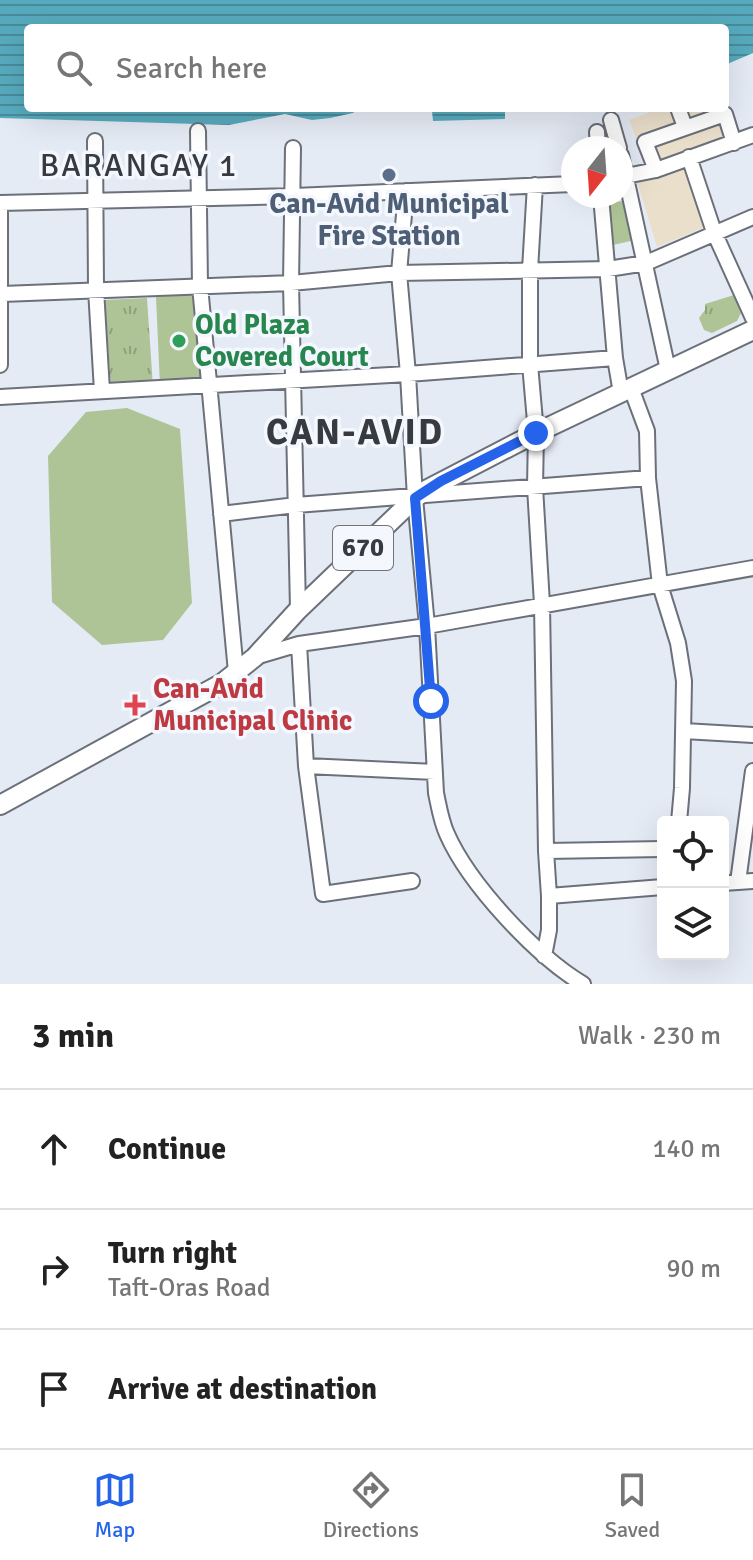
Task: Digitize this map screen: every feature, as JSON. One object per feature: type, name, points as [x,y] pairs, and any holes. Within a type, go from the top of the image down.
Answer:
[{"type":"main road","name":"670","points":[[0,805],[221,684],[255,657],[298,610],[415,498],[441,481],[753,330]]},
{"type":"street","points":[[679,112],[685,127]]},
{"type":"street","points":[[656,170],[645,142],[685,127],[725,114],[734,143]]},
{"type":"street","points":[[611,120],[616,136]]},
{"type":"street","points":[[198,131],[200,286],[236,672]]},
{"type":"street","points":[[597,132],[597,136]]},
{"type":"street","points":[[633,175],[656,170],[753,135]]},
{"type":"street","points":[[95,141],[96,289],[102,391]]},
{"type":"street","points":[[293,148],[291,283],[298,610]]},
{"type":"street","points":[[689,157],[714,232],[753,318]]},
{"type":"street","points":[[0,365],[0,203],[294,196],[561,184]]},
{"type":"street","points":[[535,185],[530,270],[530,364],[536,433],[535,487],[542,604],[549,896],[549,930],[544,956]]},
{"type":"street","points":[[406,191],[399,273],[427,626],[435,772],[441,815],[458,855],[498,906],[544,956],[583,984]]},
{"type":"street","points":[[602,208],[615,358],[626,390],[647,431],[648,478],[660,585],[682,667],[684,731],[679,816]]},
{"type":"street","points":[[632,208],[668,370]]},
{"type":"street","points":[[2,294],[291,283],[399,273],[608,269],[646,263],[753,217]]},
{"type":"street","points":[[0,397],[408,374],[615,358]]},
{"type":"street","points":[[221,514],[296,505],[648,478]]},
{"type":"street","points":[[255,657],[299,644],[427,626],[753,568]]},
{"type":"street","points":[[299,644],[306,766],[323,894],[412,881]]},
{"type":"street","points":[[684,731],[753,735]]},
{"type":"street","points":[[306,766],[435,772]]},
{"type":"street","points":[[738,882],[753,771]]},
{"type":"street","points":[[546,851],[657,849]]},
{"type":"street","points":[[549,896],[657,887]]},
{"type":"shaded area","points":[[650,112],[718,112],[727,136],[657,162],[648,139],[638,142],[629,120]]},
{"type":"shaded area","points":[[685,166],[705,227],[657,247],[637,181]]},
{"type":"green space","points":[[607,208],[629,208],[635,240],[613,245]]},
{"type":"green space","name":"Old Plaza Covered Court","points":[[198,294],[204,384],[160,386],[156,297]]},
{"type":"green space","points":[[734,295],[741,313],[737,321],[712,333],[704,330],[699,318],[705,304]]},
{"type":"green space","points":[[147,298],[153,387],[111,390],[105,300]]},
{"type":"green space","points":[[127,408],[180,429],[192,603],[163,640],[102,645],[52,602],[48,456],[86,412]]},
{"type":"water","points":[[0,0],[753,0],[753,53],[729,63],[729,24],[24,24],[24,112],[354,112],[312,120],[285,114],[229,125],[0,118]]},
{"type":"water","points":[[432,112],[505,112],[505,119],[433,121]]},
{"type":"place","name":"Can-Avid Municipal Fire Station","points":[[389,175]]},
{"type":"place","name":"Old Plaza Covered Court","points":[[179,341]]},
{"type":"place","name":"Can-Avid Municipal Clinic","points":[[135,705]]},
{"type":"district","name":"BARANGAY 1","points":[[139,165]]},
{"type":"district","name":"CAN-AVID","points":[[355,432]]},
{"type":"route","points":[[431,701],[415,498],[441,481],[536,433]]}]
